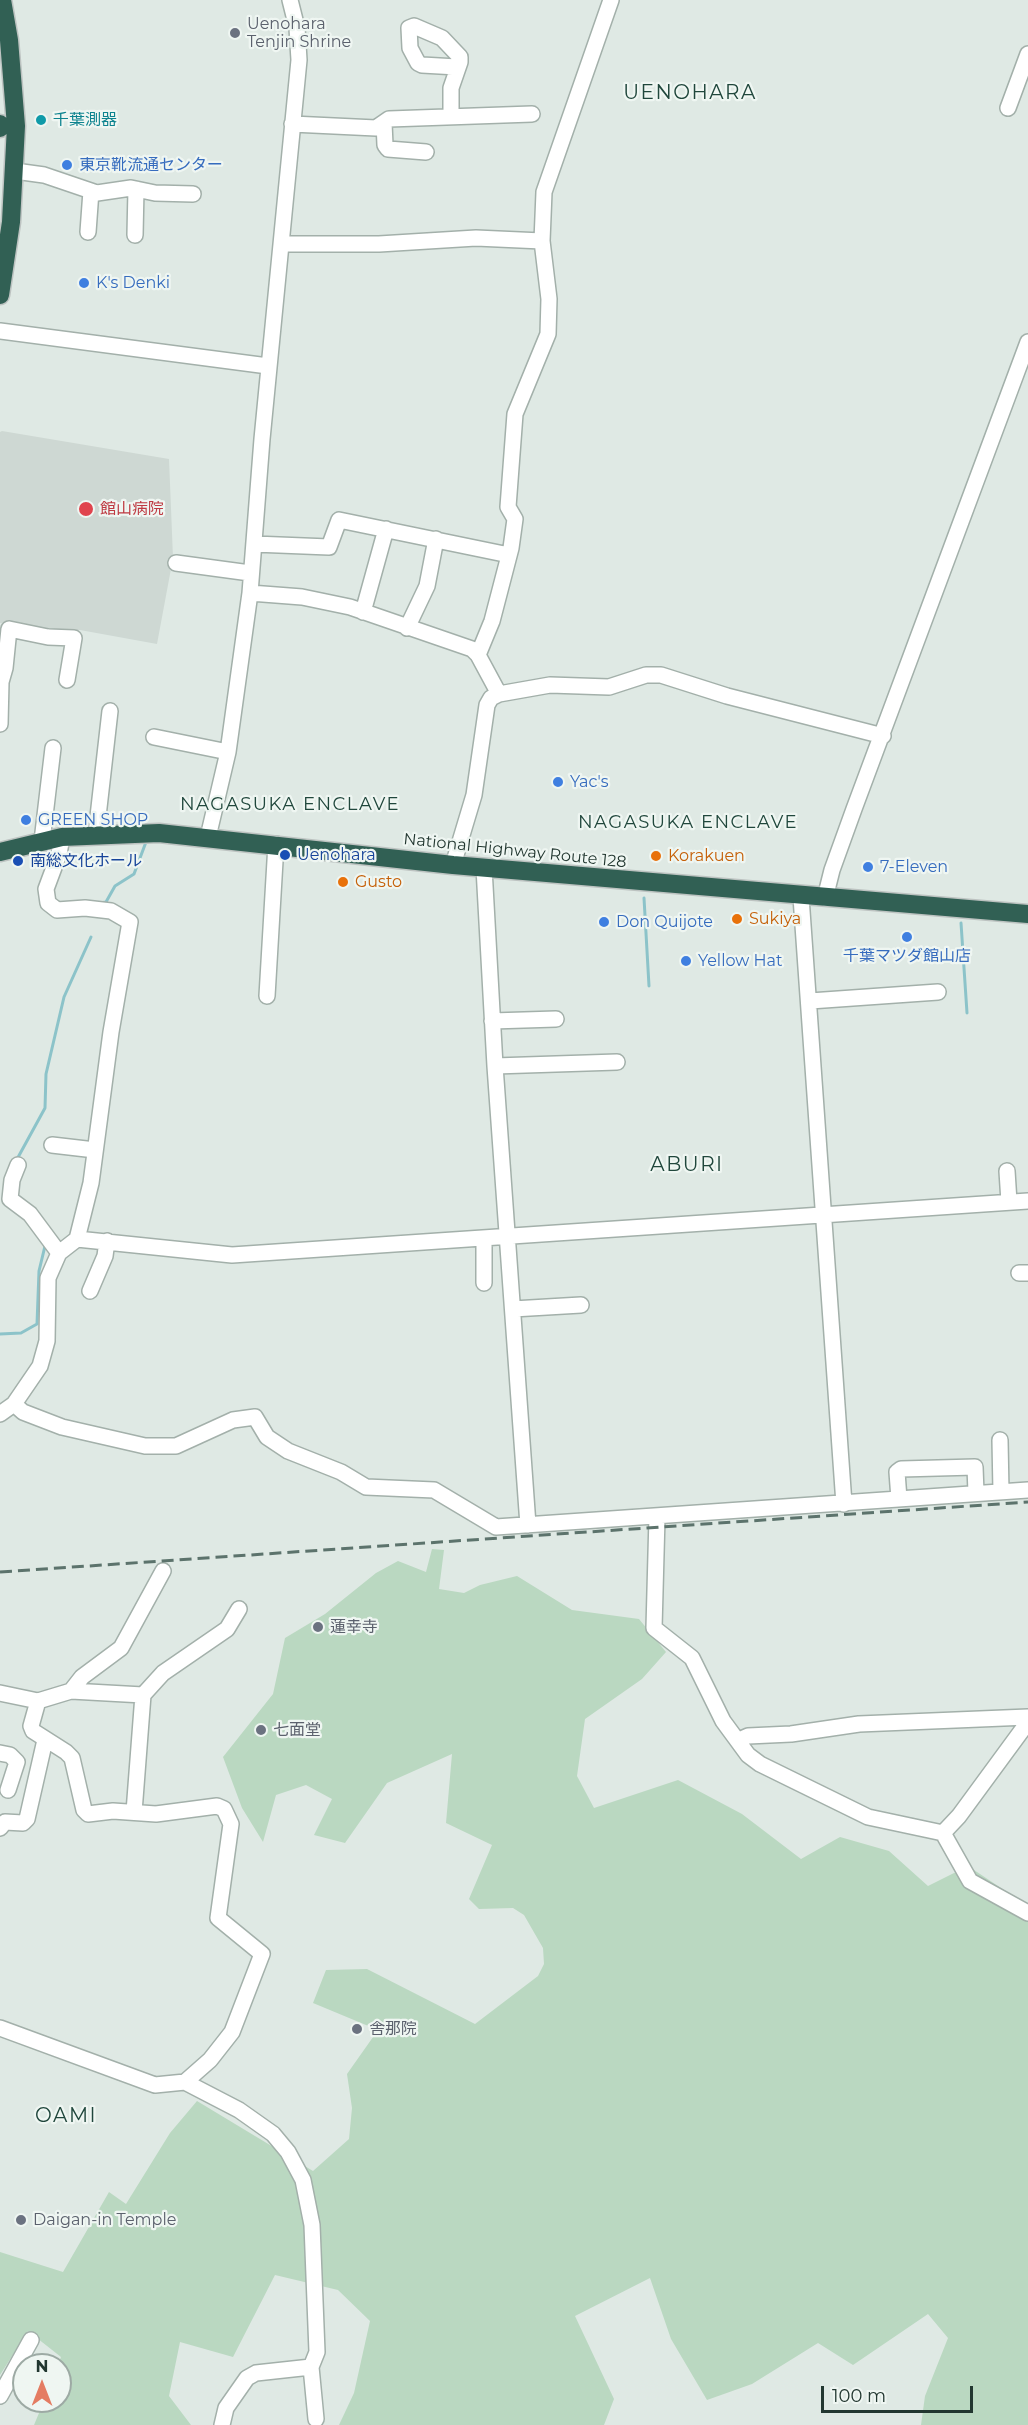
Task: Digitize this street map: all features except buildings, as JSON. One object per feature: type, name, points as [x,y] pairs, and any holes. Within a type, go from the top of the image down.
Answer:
[{"type":"highway","points":[[0,295],[11,222],[15,171],[7,100],[2,0]]},
{"type":"highway","name":"National Highway Route 128","points":[[0,852],[62,837],[128,832],[276,844],[453,866],[801,897],[1028,914]]},
{"type":"street","points":[[208,837],[228,752],[250,593],[268,366],[299,60],[297,28],[290,0]]},
{"type":"street","points":[[478,655],[492,621],[510,555],[515,519],[508,507],[515,414],[548,334],[549,299],[542,241],[544,192],[611,0]]},
{"type":"street","points":[[1008,108],[1028,54]]},
{"type":"street","points":[[451,117],[451,88],[457,67]]},
{"type":"street","points":[[292,124],[376,128],[389,119],[532,114]]},
{"type":"street","points":[[384,123],[385,145],[388,149],[426,152]]},
{"type":"street","points":[[15,171],[44,175],[91,191],[136,189],[155,193],[193,194]]},
{"type":"street","points":[[135,235],[136,189]]},
{"type":"street","points":[[88,232],[91,191]]},
{"type":"street","points":[[281,244],[379,244],[476,238],[542,241]]},
{"type":"street","points":[[0,331],[268,366]]},
{"type":"street","points":[[825,898],[835,860],[1028,342]]},
{"type":"street","points":[[254,544],[329,547],[339,520],[510,555]]},
{"type":"street","points":[[363,612],[386,530]]},
{"type":"street","points":[[406,628],[427,586],[436,539]]},
{"type":"street","points":[[176,563],[250,573]]},
{"type":"street","points":[[250,593],[302,597],[363,612],[472,649],[478,655],[499,694]]},
{"type":"street","points":[[0,724],[1,682],[5,668],[4,628],[48,637],[74,638],[67,680]]},
{"type":"street","points":[[453,866],[472,802],[487,705],[491,698],[499,694],[550,685],[609,687],[646,675],[661,675],[727,696],[883,736]]},
{"type":"street","points":[[96,834],[110,711]]},
{"type":"street","points":[[154,737],[228,752]]},
{"type":"street","points":[[42,841],[53,748]]},
{"type":"street","points":[[62,837],[59,854],[46,889],[48,903],[57,910],[86,908],[111,911],[130,922],[111,1032],[91,1183],[77,1239]]},
{"type":"street","points":[[267,996],[276,844]]},
{"type":"street","points":[[484,868],[495,1066],[528,1525]]},
{"type":"street","points":[[801,897],[844,1504]]},
{"type":"street","points":[[810,1001],[938,992]]},
{"type":"street","points":[[492,1021],[556,1019]]},
{"type":"street","points":[[495,1066],[616,1062]]},
{"type":"street","points":[[52,1145],[95,1150]]},
{"type":"street","points":[[18,1165],[12,1180],[10,1199],[30,1214],[59,1252]]},
{"type":"street","points":[[1007,1171],[1009,1202]]},
{"type":"street","points":[[0,1414],[14,1404],[40,1366],[47,1341],[48,1278],[59,1252],[77,1239],[232,1255],[1028,1201]]},
{"type":"street","points":[[484,1239],[484,1283]]},
{"type":"street","points":[[90,1291],[105,1256],[107,1241]]},
{"type":"street","points":[[513,1309],[581,1305]]},
{"type":"street","points":[[14,1404],[23,1412],[62,1427],[145,1446],[176,1446],[233,1420],[255,1416],[267,1437],[288,1451],[334,1469],[366,1487],[434,1490],[496,1527],[1028,1490]]},
{"type":"street","points":[[1000,1440],[1001,1492]]},
{"type":"street","points":[[899,1499],[897,1472],[901,1469],[975,1467],[976,1493]]},
{"type":"street","points":[[657,1517],[654,1628],[692,1658],[723,1721],[748,1755],[760,1764],[868,1817],[943,1833],[970,1881],[1028,1913]]},
{"type":"street","points":[[71,1691],[82,1677],[121,1648],[163,1571]]},
{"type":"street","points":[[134,1812],[143,1695],[163,1673],[227,1629],[239,1609]]},
{"type":"street","points":[[0,1693],[38,1701],[71,1691],[143,1695]]},
{"type":"street","points":[[38,1701],[31,1725],[33,1731],[72,1758],[84,1810],[88,1814],[112,1811],[156,1814],[217,1806],[224,1809],[231,1824],[218,1918],[262,1954],[232,2032],[210,2060],[185,2082]]},
{"type":"street","points":[[739,1740],[748,1736],[801,1733],[859,1725],[1028,1717]]},
{"type":"street","points":[[943,1833],[959,1816],[1028,1722]]},
{"type":"street","points":[[0,1828],[5,1822],[23,1823],[27,1819],[45,1740]]},
{"type":"street","points":[[0,1753],[10,1755],[17,1762],[8,1790]]},
{"type":"street","points":[[0,2028],[155,2085],[185,2082],[239,2110],[273,2134],[288,2152],[303,2180],[312,2225],[317,2352],[311,2367],[316,2419]]},
{"type":"street","points":[[0,2396],[31,2340]]},
{"type":"street","points":[[222,2425],[226,2408],[246,2378],[256,2373],[311,2367]]},
{"type":"shaded area","name":"館山病院","points":[[0,432],[169,459],[173,558],[157,644],[80,630],[49,634],[0,623]]},
{"type":"green space","points":[[432,1549],[444,1550],[439,1589],[464,1593],[480,1585],[517,1576],[572,1610],[639,1619],[666,1652],[642,1679],[585,1719],[577,1776],[594,1808],[678,1780],[742,1814],[801,1859],[840,1837],[889,1851],[928,1886],[968,1866],[1007,1892],[1028,1914],[1028,2425],[921,2425],[925,2396],[948,2338],[928,2314],[853,2365],[818,2343],[752,2384],[707,2400],[671,2339],[650,2278],[575,2316],[614,2399],[604,2425],[339,2425],[354,2393],[370,2321],[338,2290],[275,2275],[233,2357],[180,2342],[169,2396],[191,2425],[34,2425],[39,2413],[72,2413],[72,2353],[56,2353],[28,2331],[0,2375],[0,2252],[63,2272],[109,2192],[126,2204],[170,2133],[197,2101],[313,2171],[349,2139],[352,2108],[347,2074],[378,2030],[313,2003],[326,1970],[367,1969],[475,2024],[538,1976],[544,1964],[543,1948],[524,1915],[513,1908],[479,1909],[469,1899],[492,1845],[446,1823],[452,1754],[387,1783],[345,1843],[314,1835],[332,1799],[306,1785],[276,1795],[263,1842],[242,1808],[223,1757],[273,1694],[285,1638],[325,1614],[376,1573],[398,1561],[426,1572]]},
{"type":"waterway","points":[[99,903],[106,902],[115,886],[134,874],[146,842]]},
{"type":"waterway","points":[[644,898],[649,986]]},
{"type":"waterway","points":[[961,923],[967,1013]]},
{"type":"waterway","points":[[16,1161],[45,1108],[46,1074],[64,997],[91,937]]},
{"type":"waterway","points":[[0,1334],[21,1333],[37,1324],[39,1271],[45,1246]]},
{"type":"railway","points":[[0,1572],[1028,1502]]},
{"type":"place","name":"Uenohara Tenjin Shrine","points":[[235,33]]},
{"type":"place","name":"千葉測器","points":[[41,120]]},
{"type":"place","name":"東京靴流通センター","points":[[67,165]]},
{"type":"place","name":"K's Denki","points":[[84,283]]},
{"type":"place","name":"館山病院","points":[[86,509]]},
{"type":"place","name":"Yac's","points":[[558,782]]},
{"type":"place","name":"GREEN SHOP","points":[[26,820]]},
{"type":"place","name":"Uenohara","points":[[285,855]]},
{"type":"place","name":"Korakuen","points":[[656,856]]},
{"type":"place","name":"南総文化ホール","points":[[18,861]]},
{"type":"place","name":"7-Eleven","points":[[868,867]]},
{"type":"place","name":"Gusto","points":[[343,882]]},
{"type":"place","name":"Sukiya","points":[[737,919]]},
{"type":"place","name":"Don Quijote","points":[[604,922]]},
{"type":"place","name":"千葉マツダ館山店","points":[[907,937]]},
{"type":"place","name":"Yellow Hat","points":[[686,961]]},
{"type":"place","name":"蓮幸寺","points":[[318,1627]]},
{"type":"place","name":"七面堂","points":[[261,1730]]},
{"type":"place","name":"舎那院","points":[[357,2029]]},
{"type":"place","name":"Daigan-in Temple","points":[[21,2220]]},
{"type":"district","name":"UENOHARA","points":[[690,93]]},
{"type":"district","name":"NAGASUKA ENCLAVE","points":[[290,805]]},
{"type":"district","name":"NAGASUKA ENCLAVE","points":[[688,823]]},
{"type":"district","name":"ABURI","points":[[687,1165]]},
{"type":"district","name":"OAMI","points":[[66,2116]]}]
